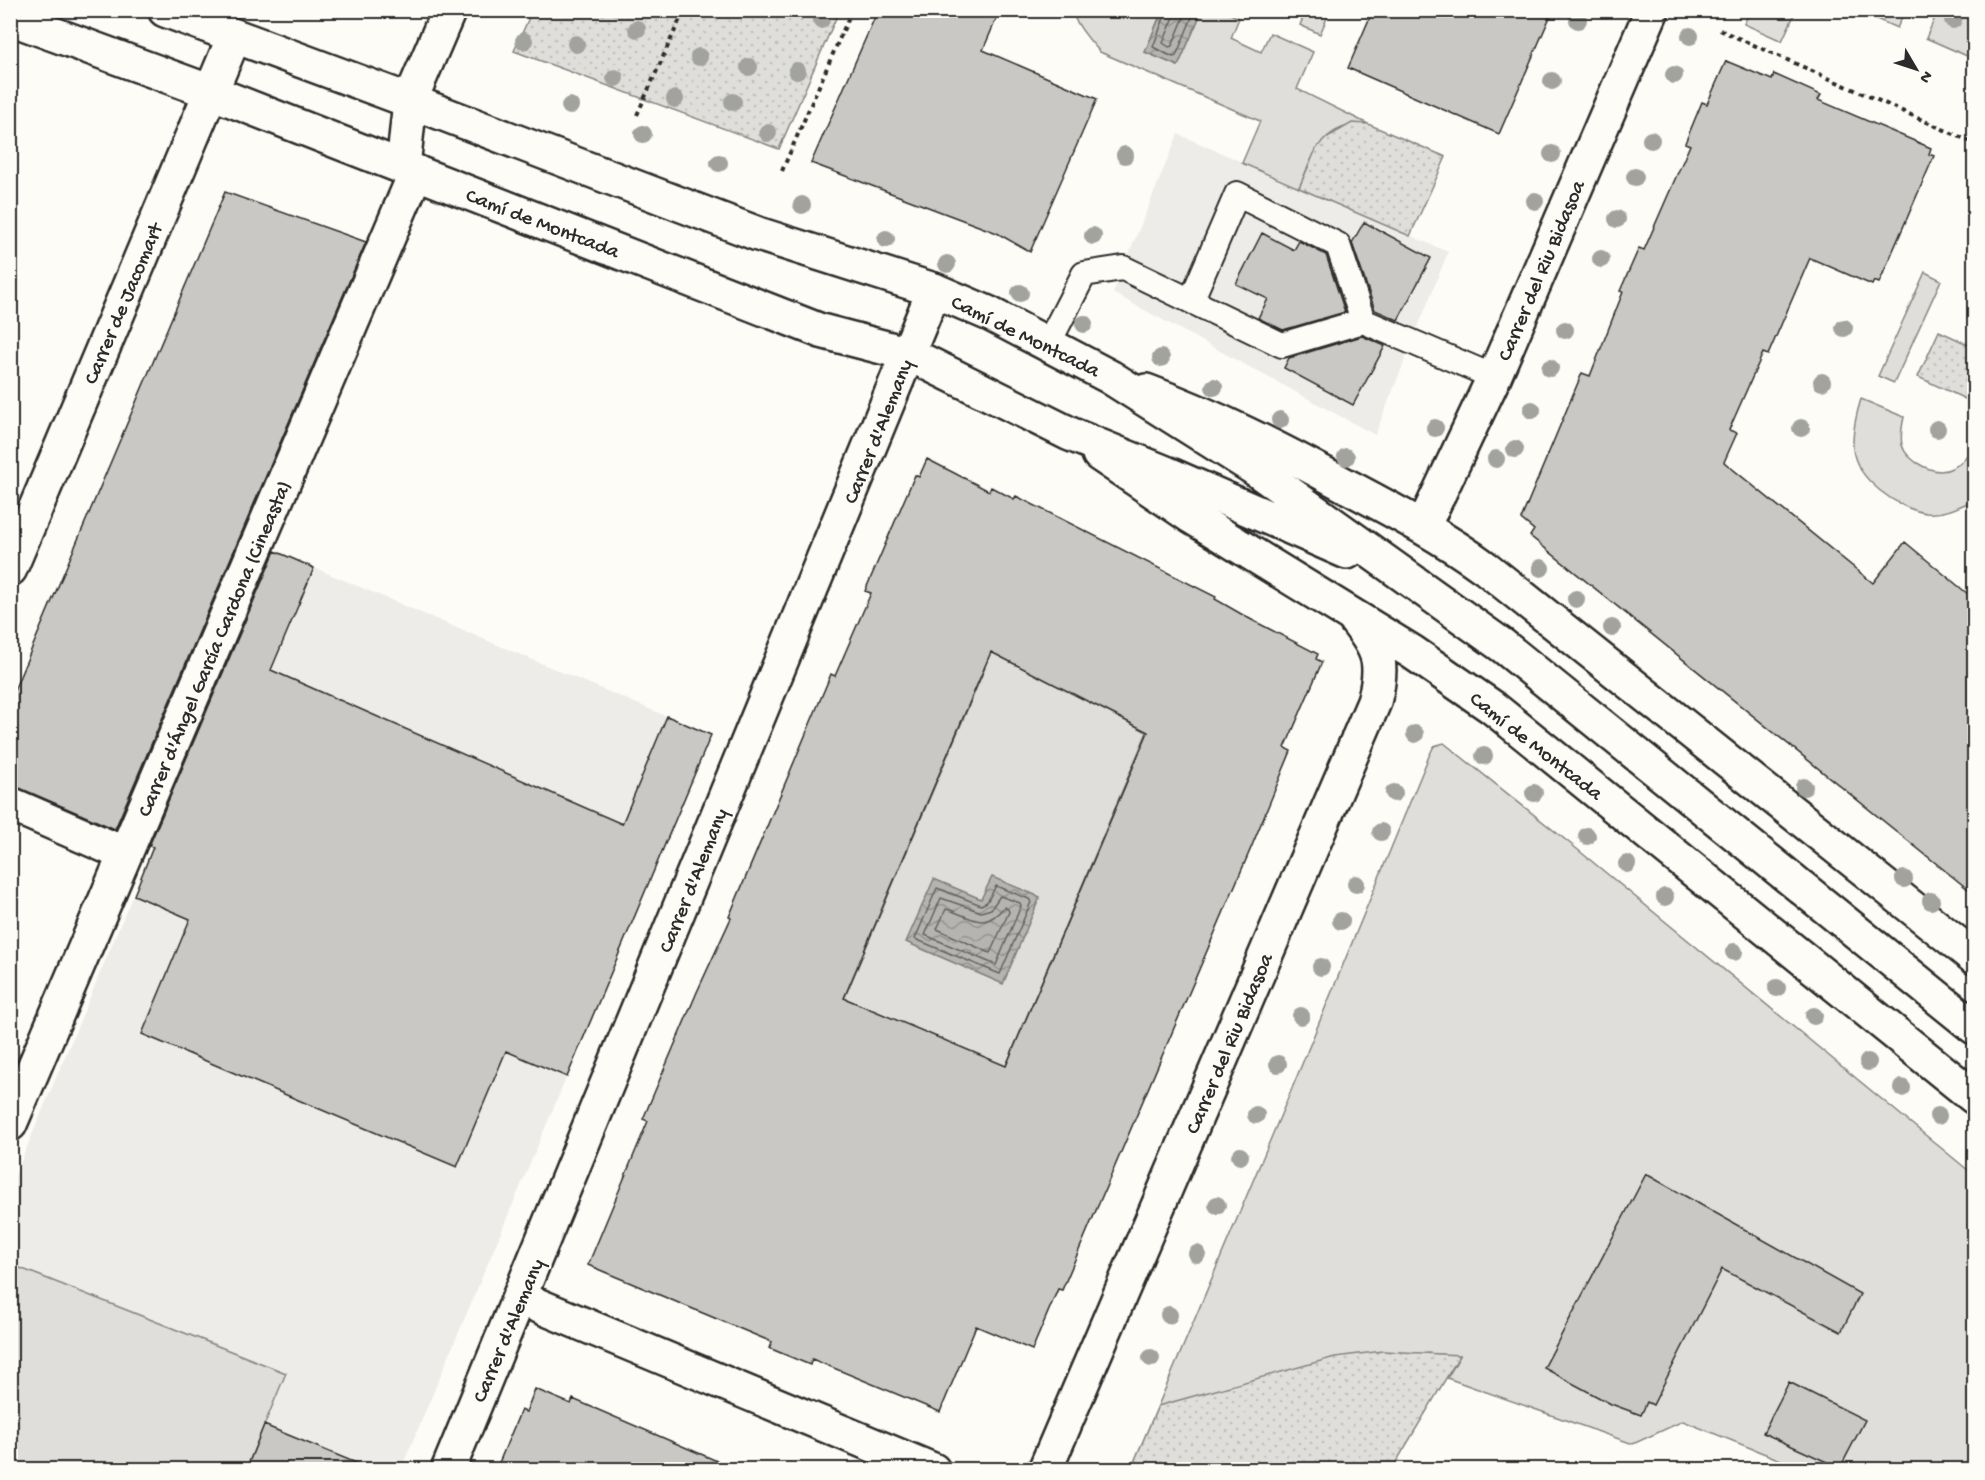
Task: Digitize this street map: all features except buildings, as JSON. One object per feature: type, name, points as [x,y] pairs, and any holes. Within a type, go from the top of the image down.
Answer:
[{"type":"street","name":"Camí de Montcada","points":[[165,10],[758,234],[934,290],[990,314],[1110,377],[1254,468],[1503,646],[1974,1028]]},
{"type":"street","name":"Carrer d'Ángel García Cardona (Cineasta)","points":[[10,1124],[410,170],[410,101],[448,10]]},
{"type":"street","name":"Carrer del Riu Bidasoa","points":[[1423,527],[1494,376],[1652,10]]},
{"type":"street","name":"Camí de Montcada","points":[[10,18],[211,92],[821,331],[909,354],[1070,434],[1166,473],[1404,577]]},
{"type":"street","name":"Carrer de Jacomart","points":[[10,569],[234,37]]},
{"type":"street","name":"Carrer d'Alemany","points":[[448,1470],[934,290]]},
{"type":"street","name":"Camí de Montcada","points":[[1110,377],[1194,409],[1259,438],[1456,547],[1487,569],[1974,957]]},
{"type":"street","name":"Camí de Montcada","points":[[1070,434],[1192,517],[1412,652],[1492,707],[1974,1096]]},
{"type":"street","name":"Carrer del Riu Bidasoa","points":[[1044,1470],[1374,702],[1379,682],[1379,664],[1373,644],[1353,617]]},
{"type":"street","points":[[10,804],[125,854]]},
{"type":"street","points":[[520,1298],[933,1470]]},
{"type":"lane","points":[[1191,301],[1238,194],[1338,245],[1363,321]]},
{"type":"lane","points":[[1048,344],[1084,274],[1123,268],[1282,345],[1363,321],[1494,376]]},
{"type":"path","points":[[637,116],[684,10]]},
{"type":"path","points":[[782,171],[852,10]]},
{"type":"path","points":[[1720,30],[1974,143]]},
{"type":"shaded area","points":[[532,10],[839,11],[779,149],[514,51]]},
{"type":"shaded area","points":[[1750,10],[1796,11],[1782,41],[1744,24]]},
{"type":"shaded area","points":[[1071,11],[1162,11],[1145,52],[1178,66],[1202,11],[1224,11],[1239,18],[1231,38],[1261,52],[1270,33],[1313,52],[1297,89],[1368,124],[1353,125],[1330,134],[1316,152],[1299,188],[1242,163],[1260,121],[1100,52],[1084,33]]},
{"type":"shaded area","points":[[1306,11],[1330,11],[1320,34],[1300,25]]},
{"type":"shaded area","points":[[1858,11],[1905,11],[1897,28]]},
{"type":"shaded area","points":[[1938,11],[1974,11],[1974,59],[1926,38]]},
{"type":"shaded area","points":[[1352,123],[1368,124],[1446,157],[1410,236],[1299,188],[1316,149],[1324,139]]},
{"type":"shaded area","points":[[1178,134],[1448,252],[1375,435],[1113,293]]},
{"type":"shaded area","points":[[1925,272],[1941,280],[1894,383],[1878,376]]},
{"type":"shaded area","points":[[1939,331],[1974,347],[1974,403],[1918,377]]},
{"type":"shaded area","points":[[1861,399],[1904,417],[1902,445],[1910,457],[1923,466],[1938,471],[1945,470],[1961,462],[1971,448],[1974,450],[1974,500],[1945,512],[1926,513],[1903,506],[1880,491],[1862,471],[1853,449],[1855,423]]},
{"type":"shaded area","points":[[277,552],[711,735],[401,1469],[11,1470],[11,1185]]},
{"type":"shaded area","points":[[949,630],[1147,732],[923,1262],[761,1194],[985,668],[941,649]]},
{"type":"shaded area","points":[[1444,743],[1572,845],[1974,1175],[1974,1469],[1803,1469],[1683,1421],[1633,1444],[1447,1378],[1460,1356],[1423,1353],[1131,1470],[1429,756],[1434,746]]},
{"type":"shaded area","points":[[10,1264],[286,1373],[246,1469],[11,1469]]},
{"type":"shaded area","points":[[1383,1351],[1460,1355],[1392,1469],[1131,1469],[1158,1406],[1335,1357]]},
{"type":"water","points":[[1162,11],[1202,11],[1178,66],[1145,52]]},
{"type":"water","points":[[992,877],[1040,897],[1003,984],[906,942],[934,879],[981,899]]}]
